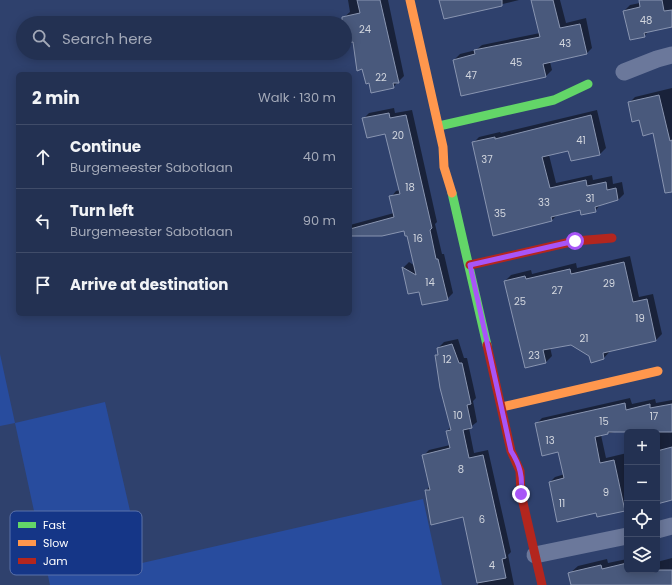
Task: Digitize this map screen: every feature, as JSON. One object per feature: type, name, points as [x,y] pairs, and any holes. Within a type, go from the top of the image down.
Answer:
[{"type":"street","points":[[410,0],[439,126],[443,147],[442,161],[447,182],[454,198],[470,265],[511,451],[519,462],[522,480],[521,494],[542,585]]},
{"type":"street","points":[[624,72],[657,59],[672,55]]},
{"type":"street","points":[[439,126],[554,100],[588,84]]},
{"type":"street","points":[[470,265],[575,241],[612,238]]},
{"type":"street","points":[[502,407],[658,371]]},
{"type":"street","points":[[660,529],[672,526]]},
{"type":"street","points":[[535,555],[624,537]]},
{"type":"shaded area","points":[[0,354],[15,423],[0,426]]},
{"type":"shaded area","points":[[105,402],[130,511],[34,511],[15,423]]},
{"type":"shaded area","points":[[423,499],[442,585],[50,585],[48,575],[142,575],[142,563]]},
{"type":"building","points":[[357,0],[380,0],[399,83],[393,83],[394,88],[371,93],[369,83],[366,84],[362,69],[357,71],[352,42],[352,16],[346,16],[360,13]]},
{"type":"building","points":[[439,0],[502,0],[502,6],[444,19]]},
{"type":"building","points":[[531,0],[553,0],[560,28],[580,24],[587,54],[543,64],[546,77],[461,96],[453,60],[475,54],[474,50],[540,37]]},
{"type":"building","points":[[639,0],[662,0],[664,11],[672,10],[672,27],[644,33],[645,37],[630,40],[623,11],[640,7]]},
{"type":"building","points":[[659,95],[670,141],[672,140],[672,192],[665,193],[653,133],[643,136],[639,120],[632,122],[628,102]]},
{"type":"building","points":[[389,113],[390,118],[406,115],[432,228],[430,230],[436,259],[438,259],[448,300],[422,305],[419,292],[408,294],[402,267],[416,275],[407,236],[405,236],[404,231],[382,236],[352,236],[352,228],[394,217],[389,196],[400,194],[385,134],[367,138],[362,118]]},
{"type":"building","points":[[591,115],[600,155],[571,161],[568,151],[542,157],[550,188],[586,180],[587,186],[606,182],[607,190],[616,188],[618,200],[595,207],[596,212],[581,215],[580,210],[551,217],[552,221],[493,236],[472,142],[495,137],[495,139]]},
{"type":"building","points":[[624,262],[633,302],[647,299],[656,341],[603,353],[604,359],[591,363],[589,356],[571,345],[543,350],[546,363],[525,368],[504,281],[525,276],[526,279],[570,269],[571,274]]},
{"type":"building","points":[[452,344],[459,363],[462,363],[471,404],[467,405],[472,428],[463,430],[469,458],[483,455],[506,558],[502,559],[506,578],[477,583],[463,517],[431,525],[425,490],[430,490],[422,455],[450,448],[446,431],[451,430],[440,388],[435,355],[438,355],[437,348]]},
{"type":"building","points":[[625,403],[626,410],[650,404],[650,408],[672,404],[672,432],[660,432],[660,429],[624,429],[624,432],[608,432],[608,434],[595,437],[600,463],[614,460],[624,506],[624,511],[597,517],[596,513],[557,522],[549,482],[564,478],[558,452],[542,456],[535,423]]},
{"type":"building","points":[[672,447],[672,500],[660,503],[660,465],[660,450]]},
{"type":"building","points":[[624,564],[624,573],[660,573],[660,570],[672,570],[672,585],[571,585],[568,573],[601,565],[602,569]]},
{"type":"traffic: fast","points":[[439,126],[554,100],[588,84]]},
{"type":"traffic: fast","points":[[452,193],[487,345]]},
{"type":"traffic: slow","points":[[410,0],[443,147],[444,167],[452,193]]},
{"type":"traffic: slow","points":[[502,407],[658,371]]},
{"type":"traffic: jam","points":[[470,265],[575,241],[612,238]]},
{"type":"traffic: jam","points":[[487,345],[511,451],[520,471],[521,494],[542,585]]},
{"type":"route","points":[[521,494],[522,480],[519,462],[511,451],[470,265],[575,241]]}]
